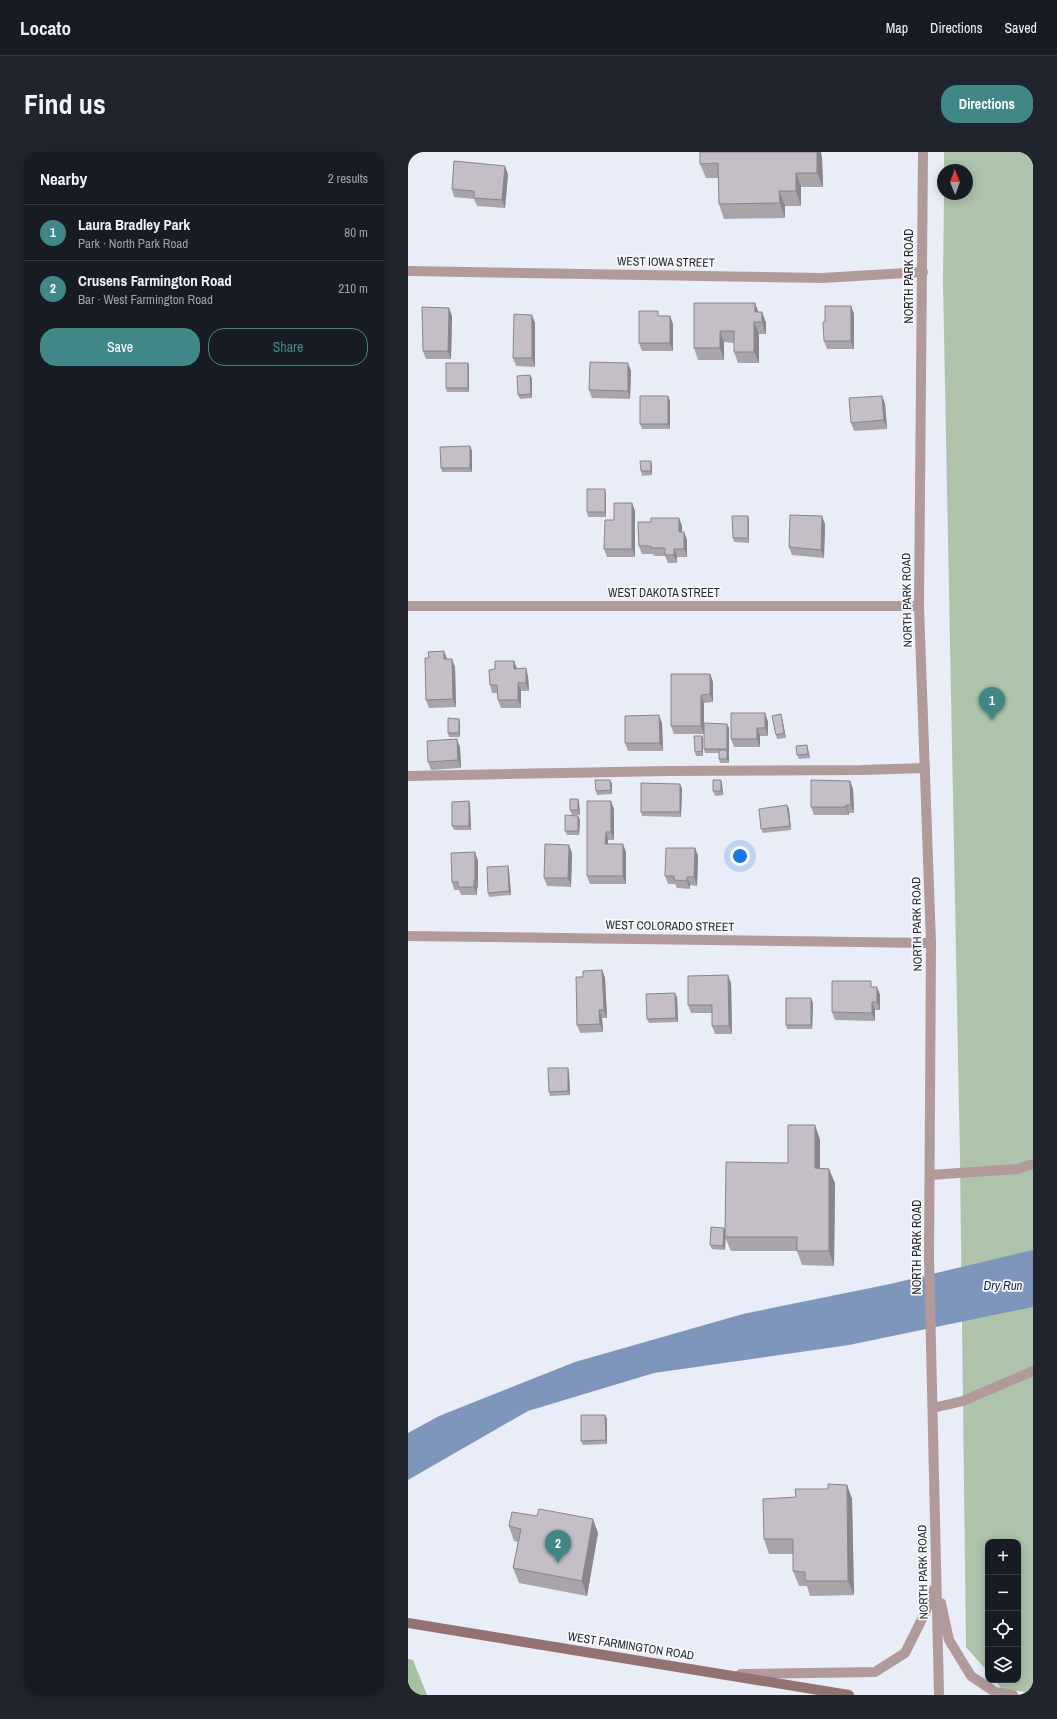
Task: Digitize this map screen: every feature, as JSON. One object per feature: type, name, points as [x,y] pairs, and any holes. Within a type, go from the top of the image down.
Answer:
[{"type":"main road","name":"WEST FARMINGTON ROAD","points":[[408,1623],[849,1695]]},
{"type":"street","name":"NORTH PARK ROAD","points":[[923,152],[919,606],[931,943],[929,1258],[939,1695]]},
{"type":"street","name":"WEST IOWA STREET","points":[[408,271],[822,278],[923,272]]},
{"type":"street","name":"WEST DAKOTA STREET","points":[[408,606],[919,606]]},
{"type":"street","points":[[408,776],[925,768]]},
{"type":"street","name":"WEST COLORADO STREET","points":[[408,936],[931,943]]},
{"type":"street","points":[[930,1175],[1017,1169],[1033,1164]]},
{"type":"street","points":[[933,1408],[963,1401],[1033,1371]]},
{"type":"street","points":[[722,1675],[875,1672],[905,1653],[926,1613],[936,1582]]},
{"type":"street","points":[[936,1582],[949,1640],[971,1676],[995,1692],[1013,1695]]},
{"type":"green space","points":[[944,152],[1033,152],[1033,1693],[1002,1689],[997,1683],[1021,1683],[1021,1539],[985,1539],[985,1669],[966,1647],[960,1159],[943,281],[944,200],[973,200],[973,164],[944,164]]},
{"type":"green space","points":[[408,1659],[413,1660],[427,1695],[408,1695]]},
{"type":"water","name":"Dry Run","points":[[1033,1250],[1033,1307],[849,1345],[654,1373],[528,1411],[408,1480],[408,1433],[439,1416],[575,1362],[743,1314],[890,1284]]},
{"type":"building","points":[[700,152],[817,152],[817,173],[796,173],[796,191],[779,191],[780,203],[719,204],[718,163],[700,164]]},
{"type":"building","points":[[454,161],[505,166],[502,200],[474,198],[474,191],[452,189]]},
{"type":"building","points":[[694,303],[755,303],[755,312],[762,312],[762,322],[754,322],[754,352],[734,352],[734,331],[720,331],[720,348],[694,348]]},
{"type":"building","points":[[825,306],[851,306],[851,341],[824,341],[823,322],[825,322]]},
{"type":"building","points":[[422,307],[449,308],[448,351],[423,351]]},
{"type":"building","points":[[639,311],[658,311],[658,316],[670,316],[670,343],[639,343]]},
{"type":"building","points":[[514,314],[532,315],[532,358],[513,358]]},
{"type":"building","points":[[590,362],[628,363],[628,391],[589,390]]},
{"type":"building","points":[[446,363],[468,363],[468,388],[446,388]]},
{"type":"building","points":[[530,375],[531,394],[518,395],[517,376]]},
{"type":"building","points":[[640,396],[668,396],[668,424],[640,424]]},
{"type":"building","points":[[882,396],[884,420],[851,423],[849,398]]},
{"type":"building","points":[[470,446],[470,468],[441,468],[440,447]]},
{"type":"building","points":[[640,461],[651,461],[651,471],[641,471]]},
{"type":"building","points":[[587,489],[605,489],[605,512],[587,512]]},
{"type":"building","points":[[614,503],[632,503],[632,549],[604,549],[605,520],[614,520]]},
{"type":"building","points":[[790,515],[822,516],[821,550],[789,547]]},
{"type":"building","points":[[732,516],[748,516],[748,538],[733,538]]},
{"type":"building","points":[[651,518],[679,518],[679,532],[684,532],[684,549],[674,549],[674,555],[665,555],[665,548],[639,546],[638,522],[651,522]]},
{"type":"building","points":[[444,651],[444,659],[452,659],[453,699],[426,700],[425,658],[429,658],[428,652]]},
{"type":"building","points":[[495,661],[514,661],[514,669],[526,668],[526,683],[518,683],[518,700],[498,700],[497,685],[490,685],[489,670],[495,669]]},
{"type":"building","points":[[671,674],[710,674],[710,694],[701,695],[701,726],[671,726]]},
{"type":"building","points":[[731,713],[765,713],[765,728],[757,728],[757,739],[731,739]]},
{"type":"building","points":[[781,714],[784,733],[776,735],[772,716]]},
{"type":"building","points":[[659,715],[660,743],[625,743],[625,716]]},
{"type":"building","points":[[448,718],[459,719],[459,733],[448,733]]},
{"type":"building","points":[[704,723],[727,724],[727,749],[704,749]]},
{"type":"building","points":[[694,736],[702,736],[702,751],[695,752]]},
{"type":"building","points":[[457,739],[458,760],[428,762],[427,741]]},
{"type":"building","points":[[807,745],[808,754],[797,755],[796,746]]},
{"type":"building","points":[[719,750],[727,750],[727,759],[719,759]]},
{"type":"building","points":[[595,780],[610,780],[611,790],[596,791]]},
{"type":"building","points":[[713,780],[721,780],[721,791],[713,791]]},
{"type":"building","points":[[811,780],[850,781],[851,805],[846,805],[846,807],[811,807]]},
{"type":"building","points":[[641,783],[680,784],[680,812],[641,812]]},
{"type":"building","points":[[570,799],[578,799],[578,810],[570,810]]},
{"type":"building","points":[[469,801],[469,826],[452,826],[452,802]]},
{"type":"building","points":[[587,801],[611,801],[611,832],[606,832],[605,844],[623,844],[623,876],[587,876]]},
{"type":"building","points":[[787,805],[790,826],[761,829],[759,809]]},
{"type":"building","points":[[565,815],[578,816],[578,831],[565,831]]},
{"type":"building","points":[[545,844],[569,845],[568,878],[544,878]]},
{"type":"building","points":[[666,848],[695,848],[694,877],[687,877],[687,881],[674,880],[674,876],[665,876]]},
{"type":"building","points":[[475,852],[474,887],[458,887],[458,882],[452,882],[451,853]]},
{"type":"building","points":[[508,866],[509,891],[488,893],[487,867]]},
{"type":"building","points":[[602,970],[604,1010],[599,1010],[600,1024],[577,1025],[576,977],[583,977],[583,971]]},
{"type":"building","points":[[728,975],[729,1026],[712,1026],[712,1005],[688,1005],[688,976]]},
{"type":"building","points":[[832,981],[871,981],[871,987],[877,987],[877,1002],[872,1002],[872,1013],[832,1012]]},
{"type":"building","points":[[675,993],[676,1018],[647,1019],[646,994]]},
{"type":"building","points":[[786,998],[811,998],[811,1025],[786,1025]]},
{"type":"building","points":[[548,1068],[568,1068],[568,1091],[549,1092]]},
{"type":"building","points":[[788,1125],[815,1125],[815,1168],[829,1169],[829,1251],[797,1251],[797,1237],[725,1237],[726,1162],[788,1163]]},
{"type":"building","points":[[711,1227],[724,1228],[723,1246],[710,1245]]},
{"type":"building","points":[[581,1415],[605,1415],[606,1440],[581,1441]]},
{"type":"building","points":[[828,1484],[847,1485],[848,1581],[805,1581],[805,1572],[793,1571],[793,1539],[764,1539],[763,1499],[796,1497],[795,1489],[828,1489]]},
{"type":"building","points":[[539,1509],[593,1519],[582,1581],[513,1568],[521,1529],[509,1526],[512,1512],[537,1516]]},
{"type":"place","name":"Laura Bradley Park","points":[[992,720]]},
{"type":"place","name":"Crusens Farmington Road","points":[[558,1563]]}]
